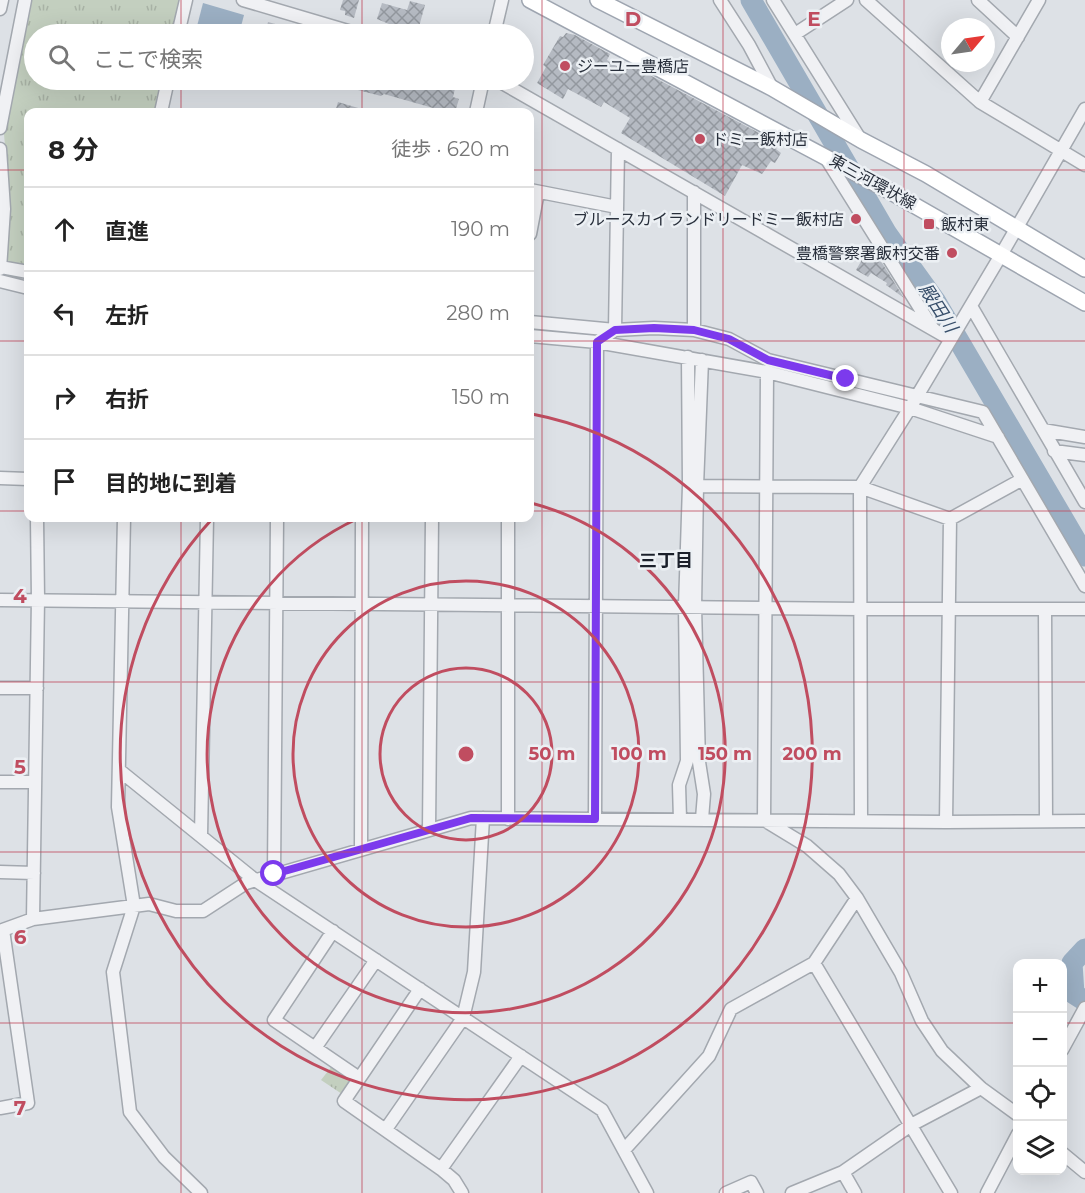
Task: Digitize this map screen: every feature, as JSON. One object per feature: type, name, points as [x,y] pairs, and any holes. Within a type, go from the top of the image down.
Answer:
[{"type":"main road","name":"東三河環状線","points":[[530,0],[829,158],[1085,303]]},
{"type":"main road","name":"東三河環状線","points":[[598,0],[772,88],[857,139],[926,174],[1016,230],[1085,269]]},
{"type":"street","points":[[0,9],[2,0]]},
{"type":"street","points":[[0,129],[25,0]]},
{"type":"street","points":[[180,24],[186,0]]},
{"type":"street","points":[[243,0],[324,24]]},
{"type":"street","points":[[496,24],[502,0]]},
{"type":"street","points":[[720,0],[749,45],[772,88]]},
{"type":"street","points":[[773,0],[857,139]]},
{"type":"street","points":[[795,34],[847,0]]},
{"type":"street","points":[[866,0],[980,102],[1085,165]]},
{"type":"street","points":[[978,0],[1018,37]]},
{"type":"street","points":[[980,102],[1039,0]]},
{"type":"street","points":[[162,108],[166,90]]},
{"type":"street","points":[[477,108],[481,90]]},
{"type":"street","points":[[515,90],[950,339]]},
{"type":"street","points":[[861,821],[860,487],[1016,230],[1085,109]]},
{"type":"street","points":[[0,149],[4,209],[0,268],[24,271]]},
{"type":"street","points":[[615,330],[618,149]]},
{"type":"street","points":[[829,158],[933,330]]},
{"type":"street","points":[[534,191],[617,207]]},
{"type":"street","points":[[694,192],[694,330]]},
{"type":"street","points":[[0,281],[24,287]]},
{"type":"street","points":[[968,310],[1085,502]]},
{"type":"street","points":[[534,322],[615,330],[654,328],[694,330],[729,339],[768,360],[913,402],[998,437]]},
{"type":"street","points":[[597,342],[615,330]]},
{"type":"street","points":[[534,336],[597,342],[688,357],[913,402],[983,412],[1085,586]]},
{"type":"street","points":[[595,819],[597,342]]},
{"type":"street","points":[[688,357],[693,486]]},
{"type":"street","points":[[680,819],[679,785],[687,761],[693,486],[702,360]]},
{"type":"street","points":[[764,820],[767,372]]},
{"type":"street","points":[[1043,430],[1085,437]]},
{"type":"street","points":[[1054,451],[1085,455]]},
{"type":"street","points":[[0,478],[24,479]]},
{"type":"street","points":[[693,486],[860,487],[950,519],[1021,480]]},
{"type":"street","points":[[946,822],[950,519]]},
{"type":"street","points":[[33,920],[37,522]]},
{"type":"street","points":[[123,522],[118,807],[134,906],[113,972],[130,1112],[164,1157],[201,1193]]},
{"type":"street","points":[[201,836],[207,522]]},
{"type":"street","points":[[274,874],[277,522]]},
{"type":"street","points":[[361,850],[362,522]]},
{"type":"street","points":[[429,830],[432,522]]},
{"type":"street","points":[[508,522],[508,819]]},
{"type":"street","points":[[0,600],[860,609],[1085,609]]},
{"type":"street","points":[[690,607],[699,762],[704,794],[702,819]]},
{"type":"street","points":[[1045,609],[1046,821]]},
{"type":"street","points":[[0,688],[37,688]]},
{"type":"street","points":[[119,770],[255,880],[602,1110],[647,1193]]},
{"type":"street","points":[[0,782],[35,782]]},
{"type":"street","points":[[0,1108],[28,1103],[1,930],[33,920],[149,904],[176,911],[203,911],[246,883],[471,818],[1085,821]]},
{"type":"street","points":[[386,1129],[463,1018],[474,972],[483,818]]},
{"type":"street","points":[[764,820],[807,846],[839,874],[858,898],[901,973],[922,1021],[942,1051],[981,1088],[1013,1112]]},
{"type":"street","points":[[0,872],[34,873]]},
{"type":"street","points":[[624,1150],[709,1056],[731,1009],[814,963],[858,898]]},
{"type":"street","points":[[333,932],[274,1020],[359,1078]]},
{"type":"street","points":[[315,1048],[376,960]]},
{"type":"street","points":[[814,963],[951,1193]]},
{"type":"street","points":[[420,989],[344,1101],[441,1169],[454,1180],[462,1193]]},
{"type":"street","points":[[1067,1041],[1084,1009]]},
{"type":"street","points":[[441,1169],[521,1056]]},
{"type":"street","points":[[792,1193],[843,1172],[911,1125],[981,1088]]},
{"type":"street","points":[[987,1193],[1013,1142]]},
{"type":"street","points":[[1067,1157],[1085,1173]]},
{"type":"street","points":[[843,1172],[855,1193]]},
{"type":"street","points":[[726,1193],[751,1182],[757,1193]]},
{"type":"green space","points":[[31,0],[181,0],[176,24],[26,24]]},
{"type":"green space","points":[[24,35],[24,90],[162,90],[158,108],[24,108],[24,265],[1,262],[8,184],[4,134]]},
{"type":"green space","points":[[332,1066],[352,1079],[342,1094],[321,1080]]},
{"type":"water","points":[[203,3],[244,15],[242,24],[198,24]]},
{"type":"building","points":[[343,0],[359,0],[354,18],[345,15],[345,11],[340,10]]},
{"type":"building","points":[[410,1],[425,5],[420,24],[389,24],[377,19],[382,3],[407,10]]},
{"type":"building","name":"ドミー飯村店","points":[[566,33],[575,35],[610,54],[607,60],[623,70],[627,63],[779,144],[776,149],[781,153],[775,163],[771,161],[762,174],[742,165],[725,196],[621,133],[630,118],[604,102],[601,107],[568,89],[563,99],[537,83],[546,67],[543,65],[560,36],[563,37]]},
{"type":"building","points":[[358,90],[455,90],[453,97],[459,99],[456,108],[433,108],[384,94],[381,96]]},
{"type":"building","points":[[338,102],[358,108],[336,108]]},
{"type":"building","points":[[867,251],[879,258],[904,298],[871,273],[868,277],[856,270]]},
{"type":"waterway","name":"殿田川","points":[[751,0],[887,234],[936,302],[1085,556]]},
{"type":"waterway","points":[[1085,949],[1072,963],[1074,994],[1085,1001]]},
{"type":"place","name":"ジーユー豊橋店","points":[[565,66]]},
{"type":"place","name":"ドミー飯村店","points":[[700,139]]},
{"type":"place","name":"ブルースカイランドリードミー飯村店","points":[[856,219]]},
{"type":"place","name":"飯村東","points":[[929,224]]},
{"type":"place","name":"豊橋警察署飯村交番","points":[[952,253]]},
{"type":"district","name":"三丁目","points":[[666,561]]},
{"type":"route","points":[[274,874],[471,818],[595,819],[597,342],[615,330],[654,328],[694,330],[729,339],[768,360],[846,379]]}]
